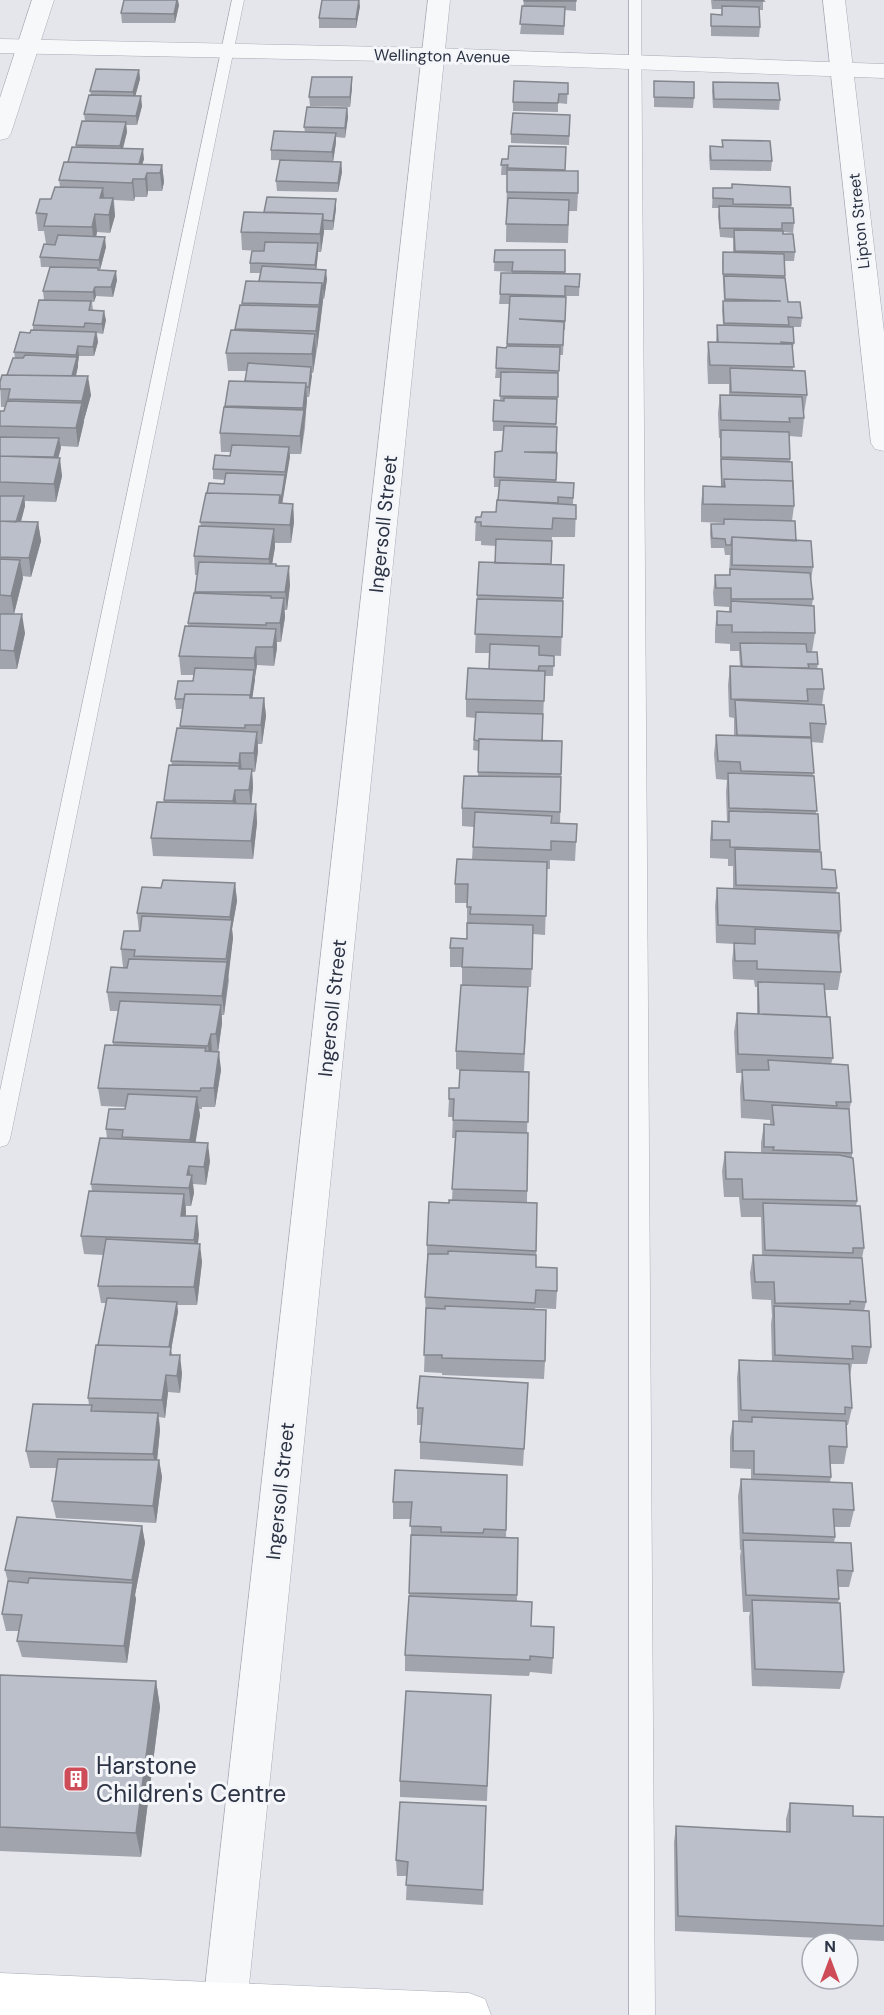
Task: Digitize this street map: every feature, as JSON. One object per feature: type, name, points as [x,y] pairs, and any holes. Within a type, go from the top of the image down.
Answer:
[{"type":"main road","points":[[0,1995],[225,2010],[470,2015]]},
{"type":"street","points":[[0,133],[43,0]]},
{"type":"street","name":"Ingersoll Street","points":[[225,2010],[439,0]]},
{"type":"street","name":"Lipton Street","points":[[834,0],[884,443]]},
{"type":"street","name":"Wellington Avenue","points":[[0,46],[434,55],[884,71]]},
{"type":"lane","points":[[0,1140],[238,0]]},
{"type":"lane","points":[[635,0],[642,2015]]},
{"type":"building","points":[[124,0],[177,0],[174,14],[121,13]]},
{"type":"building","points":[[322,0],[359,0],[356,19],[319,18]]},
{"type":"building","points":[[576,0],[576,1],[524,1]]},
{"type":"building","points":[[713,0],[763,0],[764,1]]},
{"type":"building","points":[[522,6],[565,7],[564,26],[520,24]]},
{"type":"building","points":[[722,6],[759,7],[760,27],[711,26],[711,14],[722,15]]},
{"type":"building","points":[[96,69],[139,70],[133,92],[90,91]]},
{"type":"building","points":[[312,77],[352,77],[350,97],[309,97]]},
{"type":"building","points":[[514,81],[568,83],[568,94],[559,94],[558,103],[513,102]]},
{"type":"building","points":[[654,81],[694,82],[694,98],[654,97]]},
{"type":"building","points":[[713,82],[778,83],[780,100],[714,99]]},
{"type":"building","points":[[89,95],[141,96],[136,116],[84,114]]},
{"type":"building","points":[[307,107],[347,108],[345,128],[304,127]]},
{"type":"building","points":[[513,113],[570,115],[569,136],[511,134]]},
{"type":"building","points":[[82,121],[126,122],[120,146],[76,145]]},
{"type":"building","points":[[274,131],[336,133],[332,152],[271,150]]},
{"type":"building","points":[[722,140],[770,141],[772,161],[711,160],[710,146],[723,147]]},
{"type":"building","points":[[509,146],[566,147],[565,170],[507,168],[508,165],[501,165],[502,159],[508,159]]},
{"type":"building","points":[[72,147],[143,149],[139,164],[68,162]]},
{"type":"building","points":[[280,160],[341,162],[338,183],[276,181]]},
{"type":"building","points":[[64,162],[162,165],[160,173],[147,173],[145,179],[133,179],[132,183],[59,180]]},
{"type":"building","points":[[507,170],[578,171],[578,193],[507,192]]},
{"type":"building","points":[[732,184],[790,187],[791,205],[733,204],[733,199],[713,198],[713,188],[732,188]]},
{"type":"building","points":[[55,187],[103,188],[100,198],[113,198],[109,215],[95,214],[92,227],[44,226],[47,214],[36,213],[40,199],[51,199]]},
{"type":"building","points":[[267,197],[336,199],[333,221],[323,220],[323,214],[264,212]]},
{"type":"building","points":[[508,198],[569,200],[568,225],[506,224]]},
{"type":"building","points":[[719,206],[793,208],[794,223],[782,223],[782,229],[720,228]]},
{"type":"building","points":[[244,212],[323,214],[320,234],[241,232]]},
{"type":"building","points":[[734,230],[783,231],[783,234],[793,234],[795,252],[735,251]]},
{"type":"building","points":[[58,235],[105,237],[99,260],[40,257],[44,244],[55,245]]},
{"type":"building","points":[[265,242],[318,243],[315,265],[250,263],[252,251],[264,251]]},
{"type":"building","points":[[495,250],[565,250],[565,272],[512,271],[513,262],[494,262]]},
{"type":"building","points":[[723,252],[784,254],[785,276],[723,274]]},
{"type":"building","points":[[262,266],[326,270],[323,289],[322,283],[259,281]]},
{"type":"building","points":[[50,267],[98,268],[98,270],[116,271],[111,287],[95,287],[93,292],[43,291]]},
{"type":"building","points":[[501,273],[580,274],[579,287],[565,286],[565,296],[500,294]]},
{"type":"building","points":[[724,276],[785,278],[788,302],[800,302],[802,318],[788,317],[789,325],[724,323],[723,301],[781,301],[725,299]]},
{"type":"building","points":[[246,281],[322,283],[319,305],[242,303]]},
{"type":"building","points":[[510,296],[566,297],[565,321],[519,319],[564,322],[563,345],[507,344]]},
{"type":"building","points":[[39,300],[91,301],[89,310],[104,311],[102,324],[85,323],[84,327],[33,325]]},
{"type":"building","points":[[240,305],[319,307],[316,331],[235,329]]},
{"type":"building","points":[[717,325],[793,327],[794,343],[718,342]]},
{"type":"building","points":[[31,330],[96,332],[93,347],[78,346],[76,355],[14,352],[20,332],[30,333]]},
{"type":"building","points":[[231,330],[315,334],[312,354],[226,353]]},
{"type":"building","points":[[708,342],[792,344],[794,367],[710,365]]},
{"type":"building","points":[[507,346],[560,347],[559,371],[496,368],[497,347],[506,348]]},
{"type":"building","points":[[25,355],[77,357],[72,376],[7,375],[13,358],[23,358]]},
{"type":"building","points":[[248,363],[311,367],[309,387],[306,387],[306,383],[245,381]]},
{"type":"building","points":[[730,368],[805,371],[807,395],[731,392]]},
{"type":"building","points":[[501,372],[558,373],[558,397],[500,396]]},
{"type":"building","points":[[2,375],[88,376],[82,401],[8,399],[10,389],[0,389]]},
{"type":"building","points":[[229,381],[306,383],[303,408],[225,406]]},
{"type":"building","points":[[720,395],[802,397],[804,418],[789,418],[790,422],[721,420]]},
{"type":"building","points":[[504,398],[557,399],[556,424],[493,421],[494,400],[504,401]]},
{"type":"building","points":[[7,401],[82,403],[76,428],[0,426],[0,411],[4,411]]},
{"type":"building","points":[[224,407],[304,410],[300,436],[220,433]]},
{"type":"building","points":[[504,426],[557,427],[556,452],[524,452],[557,453],[556,480],[494,477],[495,452],[502,451]]},
{"type":"building","points":[[721,430],[789,432],[790,459],[721,457]]},
{"type":"building","points":[[0,437],[59,438],[54,457],[0,456]]},
{"type":"building","points":[[232,445],[289,447],[285,472],[213,469],[215,455],[230,456]]},
{"type":"building","points":[[0,456],[60,458],[54,484],[0,482]]},
{"type":"building","points":[[721,459],[792,462],[793,481],[724,479],[724,486],[722,486]]},
{"type":"building","points":[[226,473],[285,475],[281,501],[280,495],[207,493],[209,483],[224,484]]},
{"type":"building","points":[[724,479],[793,481],[794,506],[703,504],[703,486],[725,487]]},
{"type":"building","points":[[500,480],[574,483],[573,498],[558,497],[558,503],[498,500]]},
{"type":"building","points":[[206,493],[280,495],[279,503],[293,504],[290,525],[200,522]]},
{"type":"building","points":[[0,496],[24,496],[16,522],[0,521]]},
{"type":"building","points":[[497,500],[576,505],[576,519],[553,518],[552,529],[481,526],[481,522],[475,522],[476,517],[481,517],[482,512],[496,512]]},
{"type":"building","points":[[724,519],[795,521],[796,541],[732,537],[731,545],[726,545],[725,539],[712,538],[711,524],[724,524]]},
{"type":"building","points":[[0,521],[38,522],[29,558],[0,557]]},
{"type":"building","points":[[199,526],[274,529],[269,559],[194,556]]},
{"type":"building","points":[[732,537],[811,541],[813,567],[732,565]]},
{"type":"building","points":[[496,539],[552,541],[551,564],[495,563]]},
{"type":"building","points":[[0,559],[20,560],[11,596],[0,595]]},
{"type":"building","points":[[199,562],[289,566],[285,592],[195,592]]},
{"type":"building","points":[[479,562],[564,565],[563,598],[477,595]]},
{"type":"building","points":[[730,569],[810,573],[813,599],[731,599],[731,588],[716,588],[715,575],[730,575]]},
{"type":"building","points":[[194,593],[284,598],[280,623],[266,623],[266,625],[188,623]]},
{"type":"building","points":[[477,599],[563,601],[562,637],[475,634]]},
{"type":"building","points":[[731,601],[814,606],[815,633],[732,632],[732,625],[717,625],[717,611],[731,612]]},
{"type":"building","points":[[0,614],[22,614],[14,651],[0,650]]},
{"type":"building","points":[[185,626],[276,629],[273,647],[256,647],[254,658],[179,656]]},
{"type":"building","points":[[740,643],[806,644],[807,652],[817,652],[818,664],[808,664],[809,668],[742,667]]},
{"type":"building","points":[[490,644],[539,646],[539,655],[554,656],[554,666],[539,666],[538,671],[489,669]]},
{"type":"building","points":[[730,666],[822,669],[824,689],[807,689],[808,701],[731,699]]},
{"type":"building","points":[[195,668],[254,670],[250,698],[250,695],[185,694],[184,699],[175,699],[178,681],[193,681]]},
{"type":"building","points":[[468,668],[545,671],[544,701],[466,699]]},
{"type":"building","points":[[185,694],[250,695],[250,698],[264,698],[261,725],[245,725],[245,728],[180,726]]},
{"type":"building","points":[[735,700],[824,705],[826,724],[810,723],[811,737],[737,735]]},
{"type":"building","points":[[476,712],[543,714],[542,741],[474,740]]},
{"type":"building","points":[[177,728],[257,732],[254,753],[240,753],[239,763],[171,761]]},
{"type":"building","points":[[716,735],[811,738],[814,773],[741,771],[740,762],[718,761]]},
{"type":"building","points":[[479,739],[562,741],[561,774],[478,772]]},
{"type":"building","points":[[169,765],[239,766],[239,769],[252,769],[249,790],[235,790],[233,801],[164,800]]},
{"type":"building","points":[[728,773],[814,776],[817,811],[729,808]]},
{"type":"building","points":[[464,776],[561,777],[560,812],[462,808]]},
{"type":"building","points":[[157,802],[256,804],[251,841],[151,838]]},
{"type":"building","points":[[729,811],[818,814],[820,850],[730,847],[730,840],[712,840],[712,821],[729,822]]},
{"type":"building","points":[[475,812],[552,816],[551,823],[577,824],[576,842],[551,841],[551,850],[473,847]]},
{"type":"building","points":[[735,849],[821,852],[822,869],[835,870],[837,888],[736,885]]},
{"type":"building","points":[[457,859],[547,862],[546,916],[470,914],[471,907],[467,907],[468,884],[455,884]]},
{"type":"building","points":[[163,880],[235,883],[230,917],[137,913],[142,887],[161,888]]},
{"type":"building","points":[[717,888],[839,893],[841,931],[718,925]]},
{"type":"building","points":[[142,916],[232,920],[226,959],[134,956],[135,950],[121,949],[124,931],[140,931]]},
{"type":"building","points":[[467,923],[533,925],[532,969],[462,967],[463,948],[450,948],[451,938],[467,939]]},
{"type":"building","points":[[755,929],[838,933],[841,972],[757,969],[757,961],[735,961],[734,943],[755,944]]},
{"type":"building","points":[[129,959],[227,962],[222,996],[107,992],[111,967],[127,968]]},
{"type":"building","points":[[758,982],[824,984],[827,1017],[759,1014]]},
{"type":"building","points":[[461,985],[528,987],[524,1054],[456,1051]]},
{"type":"building","points":[[120,1001],[221,1005],[216,1034],[211,1034],[208,1046],[113,1042]]},
{"type":"building","points":[[737,1013],[830,1017],[833,1058],[738,1054]]},
{"type":"building","points":[[105,1045],[206,1048],[205,1051],[219,1052],[214,1088],[201,1088],[200,1091],[98,1088]]},
{"type":"building","points":[[768,1060],[848,1065],[851,1102],[836,1102],[837,1106],[744,1100],[742,1070],[769,1070]]},
{"type":"building","points":[[460,1070],[529,1072],[528,1122],[453,1120],[454,1099],[449,1099],[449,1088],[459,1088]]},
{"type":"building","points":[[128,1094],[197,1097],[190,1140],[122,1137],[123,1130],[106,1129],[109,1109],[125,1109]]},
{"type":"building","points":[[772,1105],[849,1109],[852,1153],[773,1150],[774,1147],[764,1147],[764,1124],[774,1125]]},
{"type":"building","points":[[456,1131],[528,1133],[527,1191],[452,1189]]},
{"type":"building","points":[[100,1138],[208,1143],[204,1167],[189,1166],[187,1175],[192,1175],[189,1188],[91,1184]]},
{"type":"building","points":[[725,1152],[839,1155],[853,1158],[857,1201],[743,1199],[742,1179],[726,1179]]},
{"type":"building","points":[[89,1191],[184,1194],[181,1216],[197,1216],[194,1240],[81,1236]]},
{"type":"building","points":[[449,1200],[537,1203],[536,1251],[427,1245],[429,1202],[449,1203]]},
{"type":"building","points":[[763,1203],[860,1206],[864,1248],[853,1248],[853,1253],[765,1250]]},
{"type":"building","points":[[106,1239],[200,1244],[194,1287],[98,1286]]},
{"type":"building","points":[[448,1251],[536,1255],[536,1267],[557,1268],[557,1291],[536,1290],[535,1303],[425,1297],[428,1254],[448,1254]]},
{"type":"building","points":[[753,1255],[862,1258],[866,1302],[850,1301],[850,1304],[775,1303],[774,1282],[755,1282]]},
{"type":"building","points":[[107,1298],[177,1302],[169,1347],[98,1345]]},
{"type":"building","points":[[445,1306],[546,1310],[545,1361],[442,1358],[442,1355],[424,1355],[426,1308],[445,1309]]},
{"type":"building","points":[[774,1306],[869,1311],[871,1347],[852,1346],[853,1359],[775,1355]]},
{"type":"building","points":[[96,1345],[171,1347],[170,1355],[180,1355],[177,1376],[166,1375],[162,1400],[88,1398]]},
{"type":"building","points":[[739,1360],[849,1364],[852,1408],[845,1407],[845,1414],[741,1410]]},
{"type":"building","points":[[420,1376],[528,1383],[524,1449],[420,1442],[423,1408],[417,1408]]},
{"type":"building","points":[[33,1404],[92,1405],[91,1411],[158,1413],[153,1454],[26,1451]]},
{"type":"building","points":[[752,1417],[846,1421],[847,1447],[829,1446],[831,1477],[754,1474],[754,1451],[733,1451],[733,1421],[752,1422]]},
{"type":"building","points":[[58,1459],[159,1460],[153,1506],[52,1501]]},
{"type":"building","points":[[395,1470],[507,1475],[506,1530],[484,1529],[483,1533],[441,1532],[441,1527],[410,1526],[412,1502],[393,1502]]},
{"type":"building","points":[[741,1479],[852,1483],[854,1510],[833,1509],[835,1537],[743,1533]]},
{"type":"building","points":[[17,1517],[142,1526],[132,1580],[5,1570]]},
{"type":"building","points":[[411,1535],[518,1538],[517,1595],[409,1593]]},
{"type":"building","points":[[743,1540],[851,1543],[853,1571],[837,1570],[839,1599],[746,1595]]},
{"type":"building","points":[[29,1578],[133,1583],[124,1646],[17,1641],[22,1615],[2,1614],[8,1581],[28,1583]]},
{"type":"building","points":[[409,1596],[532,1602],[531,1626],[554,1627],[553,1658],[530,1656],[530,1660],[405,1655]]},
{"type":"building","points":[[752,1600],[840,1603],[844,1672],[755,1669]]},
{"type":"building","name":"Harstone Children's Centre","points":[[0,1675],[156,1681],[136,1833],[0,1827]]},
{"type":"building","points":[[406,1691],[491,1695],[487,1786],[400,1781]]},
{"type":"building","points":[[400,1802],[486,1806],[483,1890],[406,1885],[408,1862],[396,1860]]},
{"type":"building","points":[[790,1803],[853,1806],[853,1816],[884,1817],[884,1926],[678,1916],[676,1826],[790,1832]]},
{"type":"place","name":"Harstone Children's Centre","points":[[76,1779]]}]
